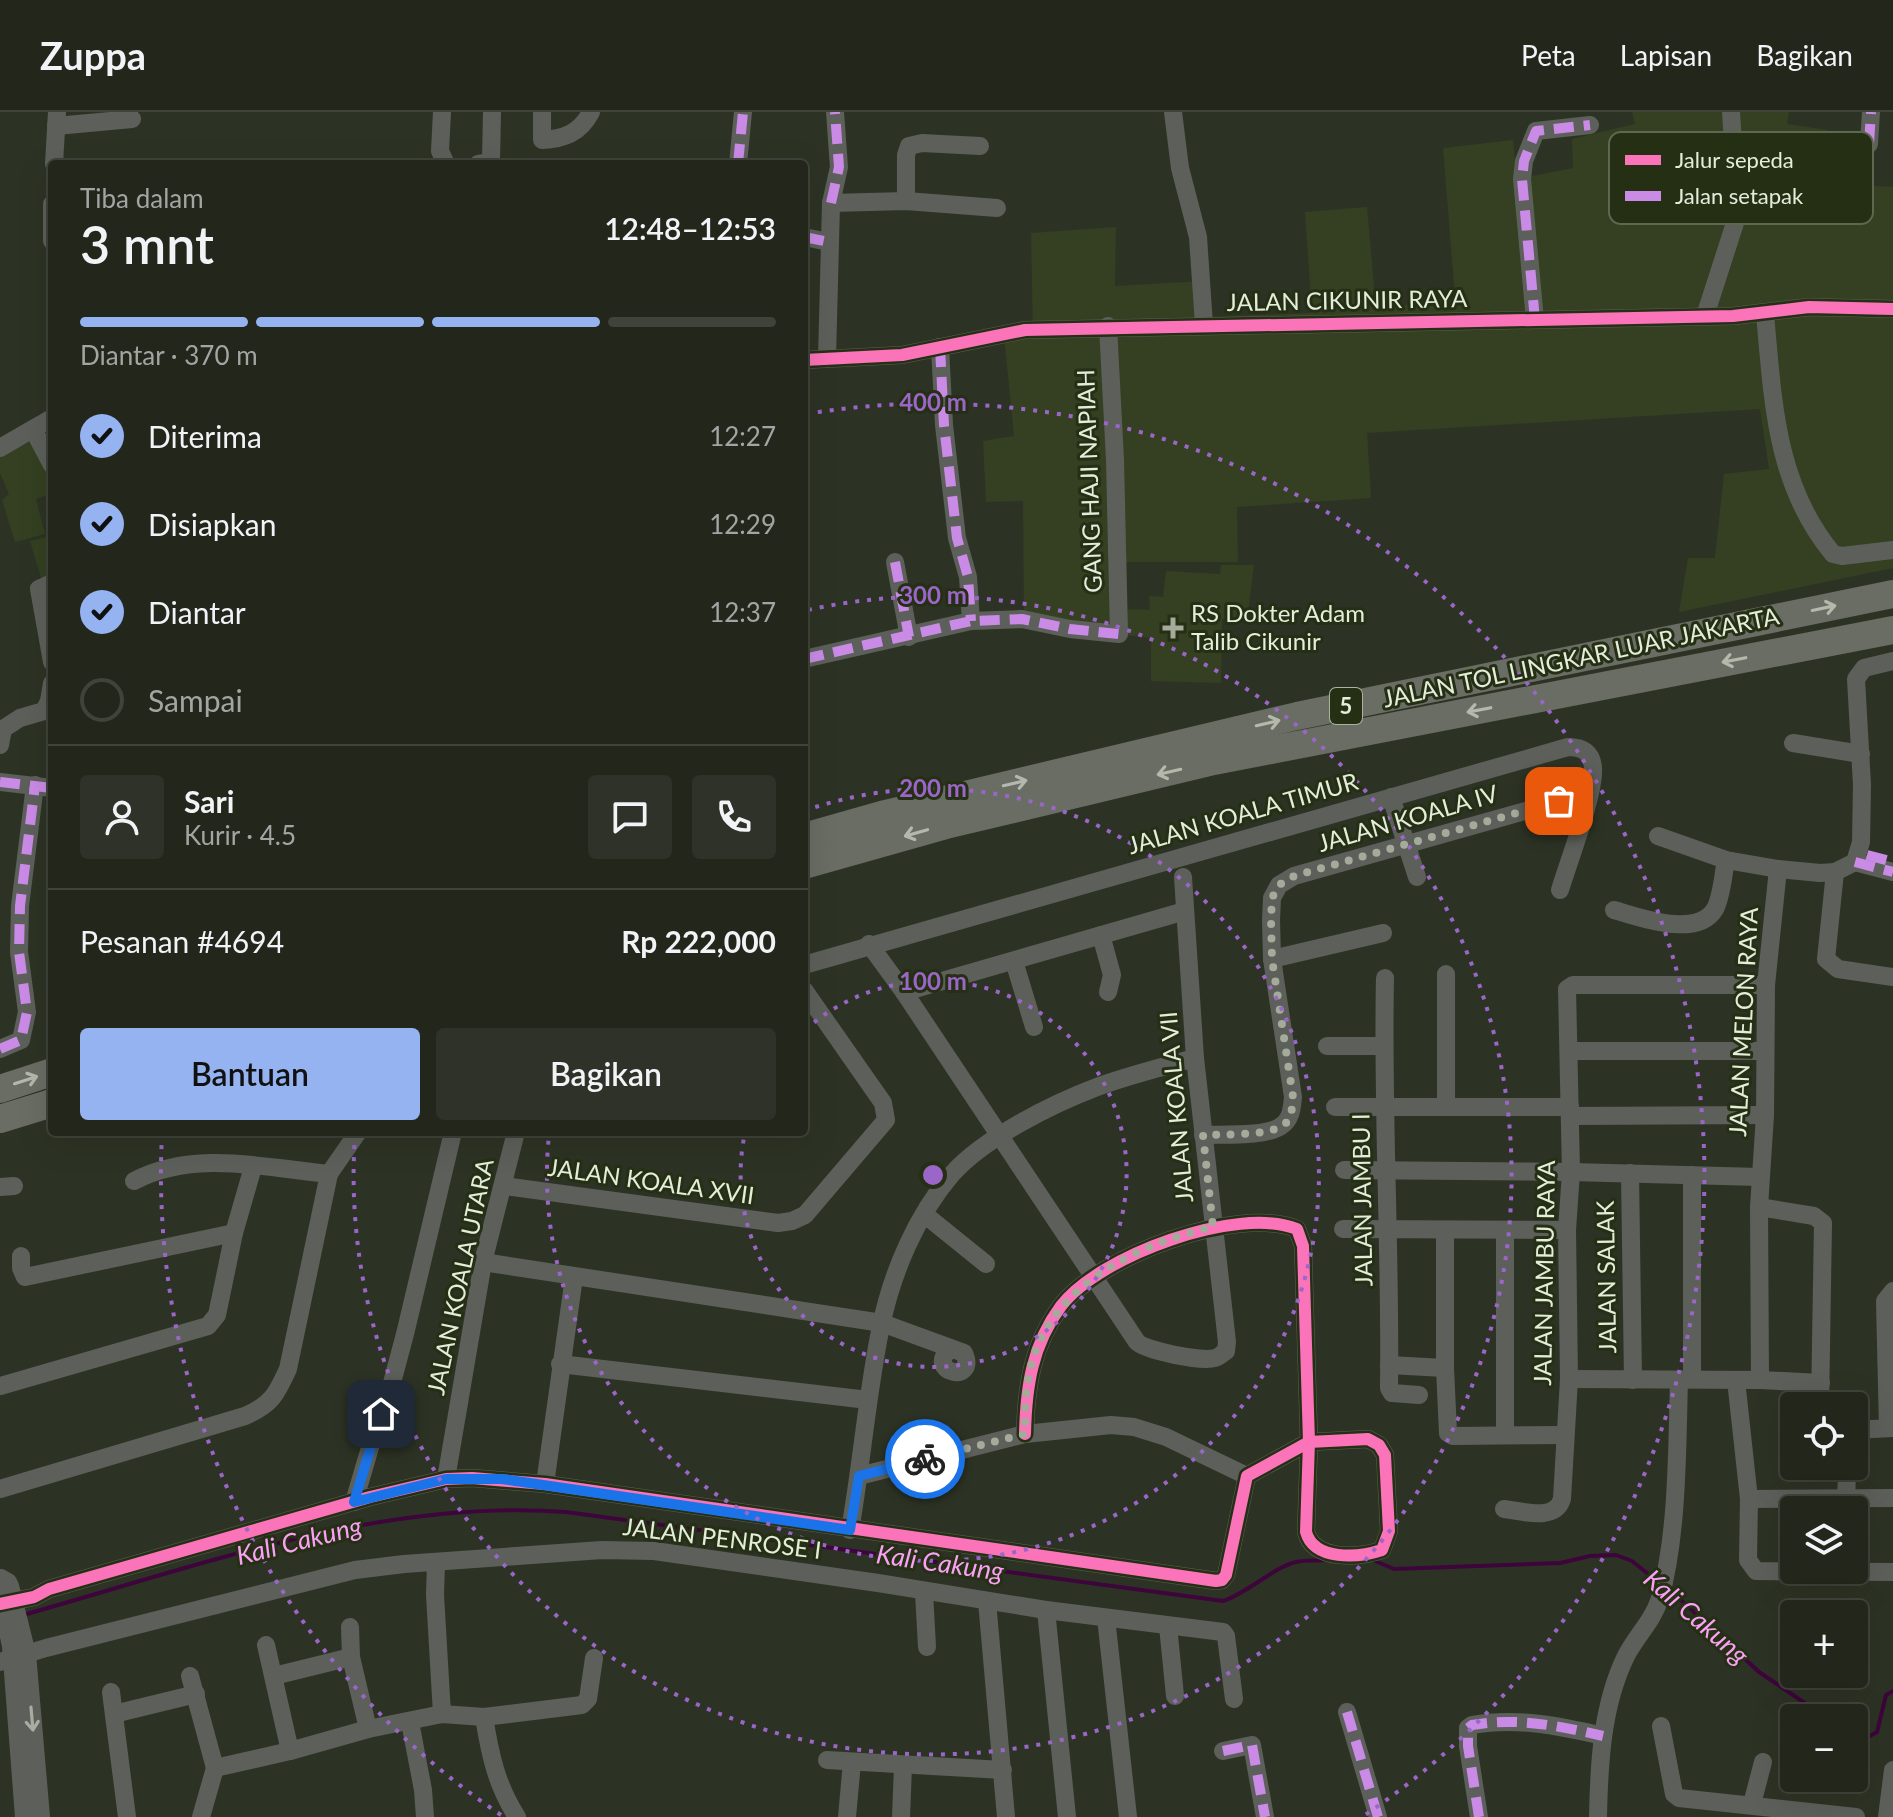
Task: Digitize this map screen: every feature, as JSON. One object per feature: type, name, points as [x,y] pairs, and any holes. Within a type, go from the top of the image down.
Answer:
[{"type":"highway","name":"JALAN TOL LINGKAR LUAR JAKARTA","points":[[808,836],[885,814],[1297,716],[1893,594]]},
{"type":"highway","name":"JALAN TOL LINGKAR LUAR JAKARTA","points":[[808,864],[946,825],[1214,761],[1893,630]]},
{"type":"highway","points":[[0,1089],[48,1073]]},
{"type":"highway","points":[[0,1119],[48,1104]]},
{"type":"street","points":[[442,112],[440,151],[444,160]]},
{"type":"street","points":[[491,160],[492,112]]},
{"type":"street","points":[[542,112],[542,140],[563,139],[574,134],[591,112]]},
{"type":"street","points":[[738,160],[743,112]]},
{"type":"street","points":[[827,359],[831,203],[839,167],[835,112]]},
{"type":"street","points":[[1173,112],[1180,168],[1198,237],[1204,325]]},
{"type":"street","points":[[1731,112],[1732,132]]},
{"type":"street","points":[[1870,132],[1871,112]]},
{"type":"street","points":[[54,160],[56,119],[132,119]]},
{"type":"street","points":[[1535,320],[1522,179],[1524,161],[1536,131],[1590,125]]},
{"type":"street","points":[[906,201],[909,146],[922,143],[980,146]]},
{"type":"street","points":[[831,203],[906,201],[997,208]]},
{"type":"street","points":[[1705,316],[1735,224]]},
{"type":"street","points":[[808,238],[829,242]]},
{"type":"street","name":"JALAN CIKUNIR RAYA","points":[[808,360],[883,357],[1016,331],[1108,326],[1705,316],[1765,314],[1809,307],[1893,309]]},
{"type":"street","points":[[1765,314],[1781,448],[1788,475],[1807,513],[1833,554],[1842,556],[1890,551]]},
{"type":"street","name":"GANG HAJI NAPIAH","points":[[971,621],[1022,619],[1070,629],[1119,634],[1108,326]]},
{"type":"street","points":[[808,658],[971,621],[968,577],[957,538],[944,425],[940,347]]},
{"type":"street","points":[[0,448],[48,420]]},
{"type":"street","points":[[33,429],[48,457]]},
{"type":"street","points":[[895,562],[909,637]]},
{"type":"street","points":[[48,585],[39,589],[48,640]]},
{"type":"street","points":[[1857,857],[1861,754],[1856,679],[1859,673],[1871,666],[1893,661]]},
{"type":"street","points":[[0,745],[3,729],[20,718],[44,711],[48,703]]},
{"type":"street","points":[[1793,743],[1861,754]]},
{"type":"street","name":"JALAN KOALA TIMUR","points":[[808,964],[1568,747],[1579,747],[1588,753],[1593,768],[1589,793]]},
{"type":"street","points":[[0,782],[43,786],[20,906],[19,952],[27,1012],[21,1040],[0,1049]]},
{"type":"street","points":[[1560,890],[1589,793]]},
{"type":"street","name":"JALAN KOALA IV","points":[[1203,1135],[1269,1130],[1282,1126],[1292,1114],[1293,1097],[1272,959],[1272,898],[1279,885],[1294,876],[1589,793]]},
{"type":"street","points":[[1391,797],[1417,877]]},
{"type":"street","points":[[1658,836],[1726,860],[1778,869],[1835,872],[1857,857],[1893,862]]},
{"type":"street","points":[[1857,857],[1893,872]]},
{"type":"street","points":[[1614,910],[1655,923],[1686,925],[1703,921],[1714,910],[1726,860]]},
{"type":"street","name":"JALAN MELON RAYA","points":[[1760,1380],[1759,1207],[1765,1115],[1766,985],[1778,869]]},
{"type":"street","points":[[1835,872],[1826,959],[1838,969],[1893,977]]},
{"type":"street","name":"JALAN KOALA VII","points":[[1094,1276],[1142,1347],[1205,1359],[1216,1358],[1226,1351],[1195,1058],[1183,877]]},
{"type":"street","points":[[904,992],[1185,911]]},
{"type":"street","points":[[1272,959],[1383,933]]},
{"type":"street","points":[[1101,935],[1112,975],[1108,992]]},
{"type":"street","points":[[869,944],[1094,1276]]},
{"type":"street","points":[[1014,961],[1034,1027]]},
{"type":"street","points":[[1446,974],[1446,1106]]},
{"type":"street","name":"JALAN JAMBU I","points":[[1385,978],[1383,1046],[1389,1388],[1392,1393],[1419,1395]]},
{"type":"street","name":"JALAN JAMBU RAYA","points":[[1504,1509],[1542,1513],[1560,1507],[1569,1379],[1567,1230],[1571,1172],[1567,989],[1573,985],[1766,985]]},
{"type":"street","name":"JALAN KOALA XVII","points":[[504,1186],[778,1223],[792,1221],[812,1208],[886,1120],[883,1103],[808,996]]},
{"type":"street","points":[[1327,1046],[1383,1046]]},
{"type":"street","points":[[1569,1051],[1764,1051]]},
{"type":"street","points":[[850,1530],[868,1400],[891,1288],[924,1214],[953,1173],[999,1136],[1096,1087],[1195,1058]]},
{"type":"street","points":[[1335,1107],[1446,1106],[1570,1112],[1765,1115]]},
{"type":"street","points":[[0,1489],[245,1416],[266,1407],[277,1394],[288,1369],[329,1174],[355,1136]]},
{"type":"street","points":[[354,1502],[405,1334],[452,1136]]},
{"type":"street","name":"JALAN KOALA UTARA","points":[[446,1479],[483,1262],[515,1136]]},
{"type":"street","points":[[134,1181],[150,1173],[218,1162],[329,1174]]},
{"type":"street","points":[[0,1386],[208,1326],[217,1315],[234,1233],[253,1167]]},
{"type":"street","points":[[1344,1170],[1760,1177]]},
{"type":"street","name":"JALAN SALAK","points":[[1630,1173],[1633,1380]]},
{"type":"street","points":[[1598,1817],[1603,1736],[1616,1681],[1627,1653],[1641,1636],[1659,1601],[1665,1576],[1686,1380],[1692,1175]]},
{"type":"street","points":[[1759,1207],[1814,1216],[1823,1223],[1821,1392]]},
{"type":"street","points":[[924,1214],[986,1264]]},
{"type":"street","points":[[41,1817],[4,1596],[34,1597],[49,1589],[354,1502],[446,1479],[545,1484],[1216,1581],[1226,1575],[1247,1476],[1309,1442],[1368,1439],[1379,1445],[1385,1455],[1389,1531],[1382,1550],[1368,1555],[1319,1552],[1309,1543],[1306,1532],[1309,1442],[1303,1246],[1297,1229],[1284,1224],[1213,1227],[1159,1243],[1094,1276],[1062,1304],[1040,1342],[1031,1363],[1025,1434]]},
{"type":"street","points":[[1343,1229],[1567,1230]]},
{"type":"street","points":[[1445,1230],[1448,1433],[1453,1436],[1505,1433],[1565,1435]]},
{"type":"street","points":[[1505,1230],[1505,1433]]},
{"type":"street","points":[[21,1256],[25,1277],[234,1233]]},
{"type":"street","points":[[483,1262],[882,1323],[950,1349]]},
{"type":"street","points":[[545,1484],[574,1277]]},
{"type":"street","points":[[1868,1429],[1890,1428],[1889,1296]]},
{"type":"street","points":[[560,1364],[868,1400]]},
{"type":"street","points":[[1389,1365],[1445,1368]]},
{"type":"street","points":[[1569,1379],[1821,1383]]},
{"type":"street","points":[[1736,1380],[1749,1499],[1748,1560],[1756,1571],[1780,1571]]},
{"type":"street","points":[[859,1476],[1025,1434],[1111,1425],[1134,1427],[1166,1437],[1247,1476]]},
{"type":"street","points":[[1868,1502],[1893,1498]]},
{"type":"street","points":[[1749,1499],[1780,1501]]},
{"type":"street","name":"JALAN PENROSE I","points":[[14,1652],[355,1570],[602,1550],[654,1551],[1046,1610],[1223,1632],[1234,1699]]},
{"type":"street","points":[[436,1563],[442,1714]]},
{"type":"street","points":[[1868,1571],[1893,1572]]},
{"type":"street","points":[[924,1592],[927,1647]]},
{"type":"street","points":[[987,1601],[1006,1817]]},
{"type":"street","points":[[1046,1610],[1067,1817]]},
{"type":"street","points":[[1106,1618],[1128,1817]]},
{"type":"street","points":[[1168,1626],[1175,1696]]},
{"type":"street","points":[[350,1627],[351,1657],[368,1729]]},
{"type":"street","points":[[266,1645],[290,1751]]},
{"type":"street","points":[[14,1652],[24,1817]]},
{"type":"street","points":[[274,1676],[351,1657]]},
{"type":"street","points":[[215,1768],[368,1729],[442,1714],[484,1717],[582,1705],[588,1699],[594,1658]]},
{"type":"street","points":[[190,1676],[215,1768],[201,1817]]},
{"type":"street","points":[[111,1692],[127,1817]]},
{"type":"street","points":[[114,1714],[196,1694]]},
{"type":"street","points":[[1347,1712],[1378,1817]]},
{"type":"street","points":[[484,1717],[494,1773],[502,1794],[517,1817]]},
{"type":"street","points":[[410,1722],[425,1817]]},
{"type":"street","points":[[1479,1817],[1468,1746],[1468,1728],[1472,1725],[1520,1722],[1603,1736]]},
{"type":"street","points":[[1661,1726],[1674,1794],[1685,1800],[1752,1804],[1856,1817]]},
{"type":"street","points":[[1223,1751],[1252,1745],[1265,1817]]},
{"type":"street","points":[[827,1760],[1003,1770]]},
{"type":"street","points":[[847,1817],[852,1762]]},
{"type":"street","points":[[1752,1804],[1763,1762]]},
{"type":"street","points":[[901,1817],[903,1766]]},
{"type":"street","points":[[1887,1817],[1893,1770]]},
{"type":"shaded area","points":[[1632,112],[1789,112],[1787,124],[1827,132],[1609,132],[1609,224],[1873,224],[1873,186],[1893,187],[1893,568],[1679,612],[1688,558],[1715,558],[1724,474],[1769,469],[1760,409],[1367,433],[1371,498],[1237,507],[1238,562],[1113,562],[1115,633],[1024,619],[1023,501],[986,502],[983,441],[1014,436],[1004,335],[1033,332],[1031,233],[1116,227],[1115,286],[1203,281],[1205,317],[1312,313],[1305,212],[1367,207],[1376,310],[1455,296],[1443,148],[1513,140],[1517,179],[1573,168],[1572,139],[1635,124]]},
{"type":"shaded area","points":[[35,439],[48,465],[48,494],[36,499],[45,534],[15,542],[2,500],[9,494],[0,473],[0,457]]},
{"type":"shaded area","points":[[48,537],[48,580],[42,581],[30,541]]},
{"type":"shaded area","name":"RS Dokter Adam Talib Cikunir","points":[[1221,565],[1254,565],[1247,621],[1222,619],[1221,683],[1151,681],[1151,638],[1124,635],[1124,609],[1150,610],[1149,596],[1163,597],[1166,571],[1220,574]]},
{"type":"waterway","name":"Kali Cakung","points":[[23,1615],[291,1540],[428,1515],[497,1510],[566,1512],[1223,1601],[1287,1565],[1328,1559]]},
{"type":"waterway","name":"Kali Cakung","points":[[1373,1560],[1394,1569],[1560,1563],[1590,1556],[1616,1555],[1632,1561],[1657,1581]]},
{"type":"waterway","name":"Kali Cakung","points":[[1668,1588],[1759,1672],[1806,1704]]},
{"type":"waterway","name":"Kali Cakung","points":[[1868,1737],[1877,1732],[1886,1695],[1893,1691]]},
{"type":"marked path","points":[[738,160],[743,112]]},
{"type":"marked path","points":[[831,203],[839,167],[835,112]]},
{"type":"marked path","points":[[1870,132],[1871,112]]},
{"type":"marked path","points":[[1535,320],[1522,179],[1524,161],[1536,131],[1590,125]]},
{"type":"marked path","points":[[808,238],[829,242]]},
{"type":"marked path","points":[[940,347],[944,425],[957,538],[968,577],[971,621]]},
{"type":"marked path","points":[[895,562],[909,637]]},
{"type":"marked path","points":[[808,658],[971,621],[1022,619],[1070,629],[1119,634]]},
{"type":"marked path","points":[[0,782],[48,788]]},
{"type":"marked path","points":[[0,1049],[21,1040],[27,1012],[19,952],[20,906],[35,785]]},
{"type":"marked path","points":[[1867,855],[1893,862]]},
{"type":"marked path","points":[[1855,862],[1893,872]]},
{"type":"marked path","points":[[1347,1712],[1378,1817]]},
{"type":"marked path","points":[[1479,1817],[1468,1746],[1468,1728],[1472,1725],[1521,1722],[1603,1736]]},
{"type":"marked path","points":[[1223,1751],[1252,1745],[1265,1817]]},
{"type":"cycle path","points":[[808,360],[902,355],[1025,330],[1733,316],[1809,307],[1893,309]]},
{"type":"cycle path","points":[[0,1604],[34,1597],[49,1589],[370,1497],[446,1479],[545,1484],[1216,1581],[1226,1575],[1247,1476],[1309,1442],[1368,1439],[1379,1445],[1385,1455],[1389,1531],[1382,1550],[1361,1555],[1327,1553],[1318,1548],[1306,1532],[1309,1442],[1303,1246],[1297,1229],[1271,1223],[1206,1230],[1137,1253],[1080,1287],[1061,1306],[1037,1351],[1029,1383],[1025,1434]]},
{"type":"way so far","points":[[925,1459],[1025,1434],[1031,1363],[1062,1304],[1094,1276],[1159,1243],[1213,1227],[1203,1135],[1269,1130],[1282,1126],[1292,1114],[1293,1097],[1272,959],[1272,898],[1279,885],[1294,876],[1559,801]]},
{"type":"place","name":"RS Dokter Adam Talib Cikunir","points":[[1173,628]]},
{"type":"route","points":[[381,1414],[354,1502],[446,1479],[502,1479],[850,1530],[859,1476],[925,1459]]}]
